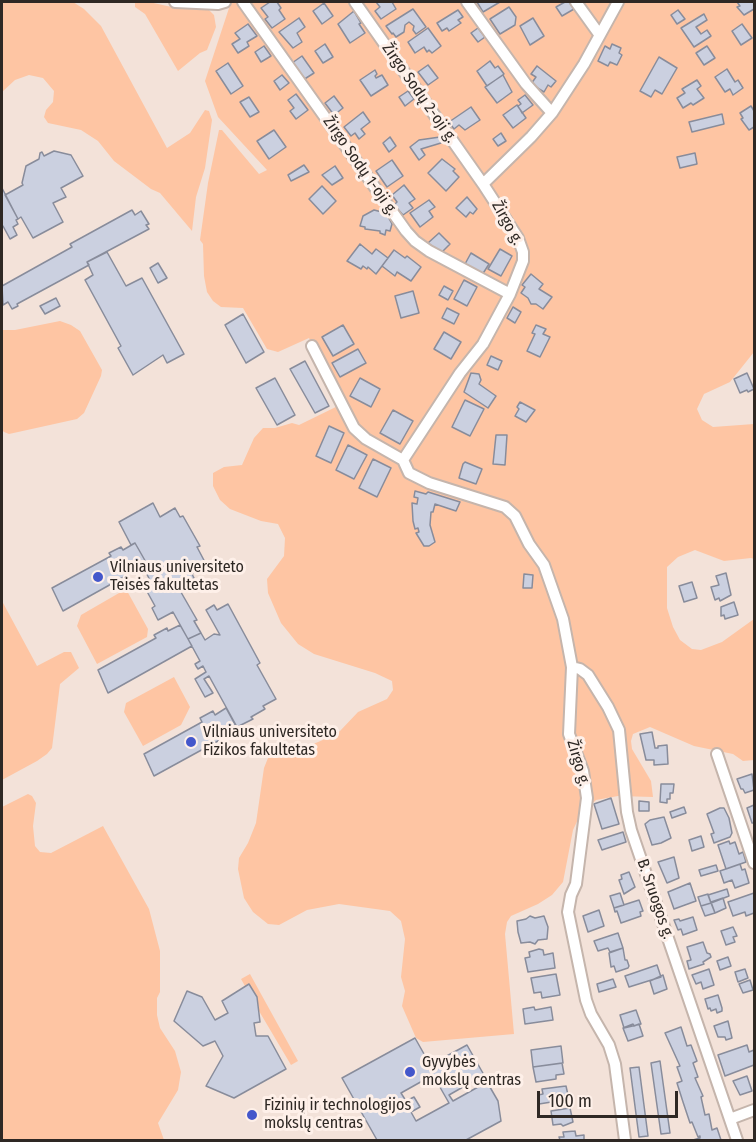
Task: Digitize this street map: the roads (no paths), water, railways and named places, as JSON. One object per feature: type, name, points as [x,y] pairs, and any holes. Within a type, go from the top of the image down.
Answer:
[{"type":"street","points":[[175,2],[218,4],[225,2]]},
{"type":"street","name":"Žirgo Sodų 1-oji g.","points":[[243,2],[415,241],[429,251],[510,294]]},
{"type":"street","name":"Žirgo Sodų 2-oji g.","points":[[355,2],[483,184]]},
{"type":"street","points":[[467,2],[526,84],[552,113]]},
{"type":"street","points":[[576,2],[599,34]]},
{"type":"street","name":"Žirgo g.","points":[[403,460],[460,373],[483,344],[510,294],[523,261],[523,252],[508,221],[483,184],[552,113],[584,64],[618,2]]},
{"type":"street","name":"Žirgo g.","points":[[312,346],[354,428],[366,439],[403,460],[409,472],[429,483],[505,507],[515,516],[529,544],[547,571],[563,619],[572,667],[569,734],[583,771],[587,798],[576,884],[568,912],[586,1000],[591,1014],[609,1045],[615,1064],[624,1140]]},
{"type":"street","name":"B. Sruogos g.","points":[[572,667],[588,675],[620,730],[627,812],[632,830],[738,1140]]},
{"type":"street","points":[[717,754],[754,863]]},
{"type":"street","points":[[730,1119],[754,1110]]},
{"type":"place","name":"Vilniaus universiteto Teisės fakultetas","points":[[98,577]]},
{"type":"place","name":"Vilniaus universiteto Fizikos fakultetas","points":[[191,742]]},
{"type":"place","name":"Gyvybės mokslų centras","points":[[410,1072]]},
{"type":"place","name":"Fizinių ir technologijos mokslų centras","points":[[252,1115]]}]
